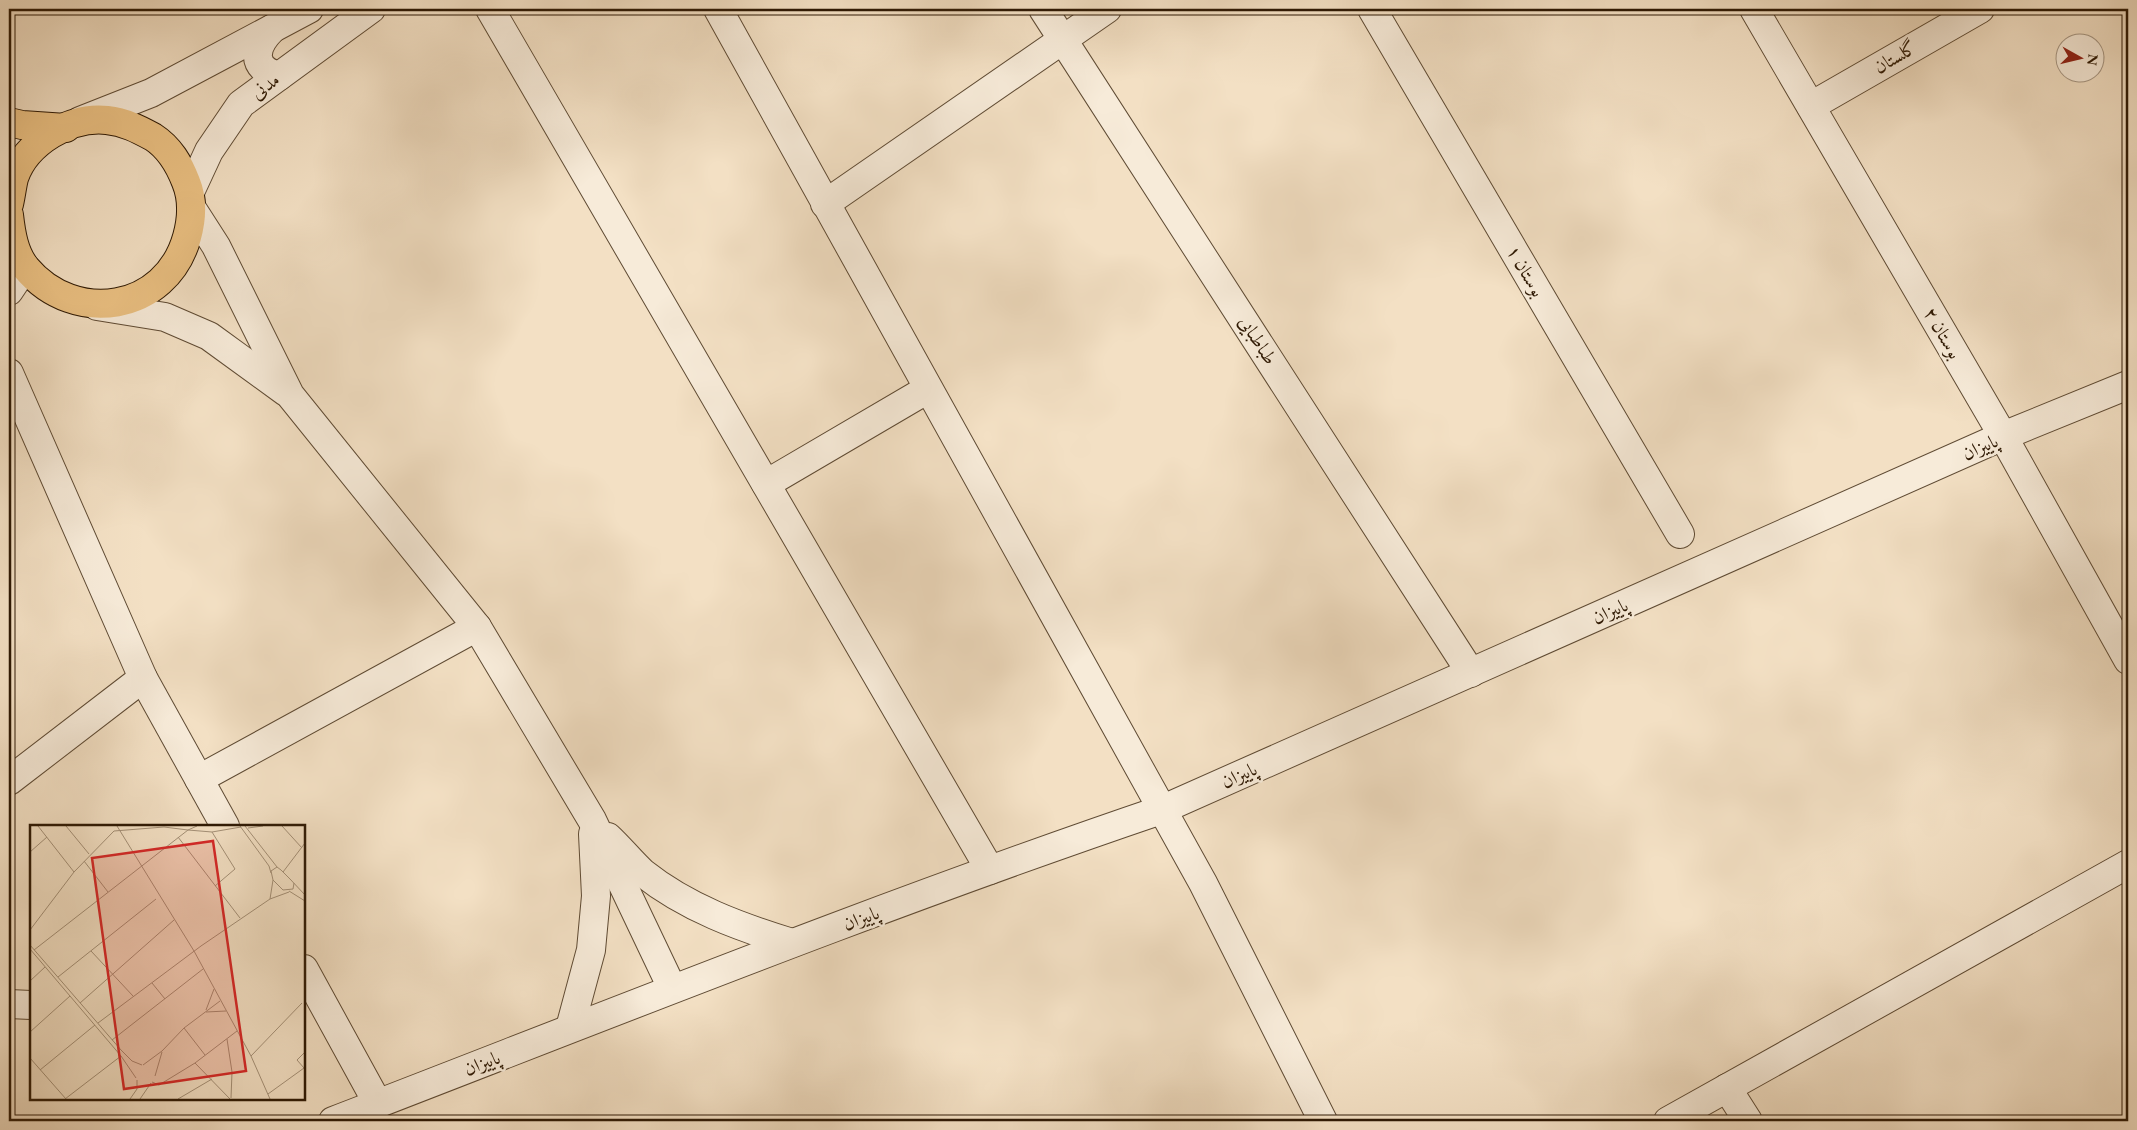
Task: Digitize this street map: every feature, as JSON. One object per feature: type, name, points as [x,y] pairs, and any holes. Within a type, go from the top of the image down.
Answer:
[{"type":"main road","points":[[9,122],[22,126],[72,125],[106,120],[134,126],[159,141],[178,163],[190,199],[191,223],[182,254],[164,279],[138,297],[108,305],[76,302],[48,289],[17,254],[12,239],[9,215]]},
{"type":"main road","points":[[9,204],[15,177],[30,152],[51,134],[72,125]]},
{"type":"street","name":"مدنی","points":[[190,199],[209,151],[242,104],[371,9]]},
{"type":"street","points":[[490,9],[990,870]]},
{"type":"street","points":[[718,9],[1160,810],[1203,883],[1323,1121]]},
{"type":"street","name":"طباطبایی","points":[[1043,9],[1471,673]]},
{"type":"street","points":[[826,204],[1107,9]]},
{"type":"street","name":"بوستان ۱","points":[[1372,9],[1680,534]]},
{"type":"street","name":"بوستان ۲","points":[[1754,9],[2003,436],[2128,660]]},
{"type":"street","name":"گلستان","points":[[1811,106],[1980,9]]},
{"type":"street","points":[[72,125],[151,93],[272,29],[303,10]]},
{"type":"street","points":[[272,29],[262,39],[257,52],[259,63],[264,70],[279,76]]},
{"type":"street","points":[[190,199],[216,246],[290,395],[477,627],[592,820],[672,988]]},
{"type":"street","points":[[9,291],[17,254]]},
{"type":"street","points":[[76,302],[165,317],[210,336],[290,395]]},
{"type":"street","points":[[9,373],[143,678],[224,825]]},
{"type":"street","name":"پاییزان","points":[[333,1121],[672,988],[990,870],[1160,810],[2003,436],[2128,385]]},
{"type":"street","points":[[766,484],[928,390]]},
{"type":"street","points":[[199,779],[477,627]]},
{"type":"street","points":[[9,781],[143,678]]},
{"type":"street","points":[[592,820],[643,872],[690,903],[736,925],[792,943]]},
{"type":"street","points":[[570,1028],[583,985],[592,941],[596,896],[592,820]]},
{"type":"street","points":[[1668,1121],[2128,864]]},
{"type":"street","points":[[305,973],[313,1003],[378,1104]]},
{"type":"street","points":[[9,1004],[30,1005]]},
{"type":"street","points":[[1727,1088],[1748,1121]]}]
